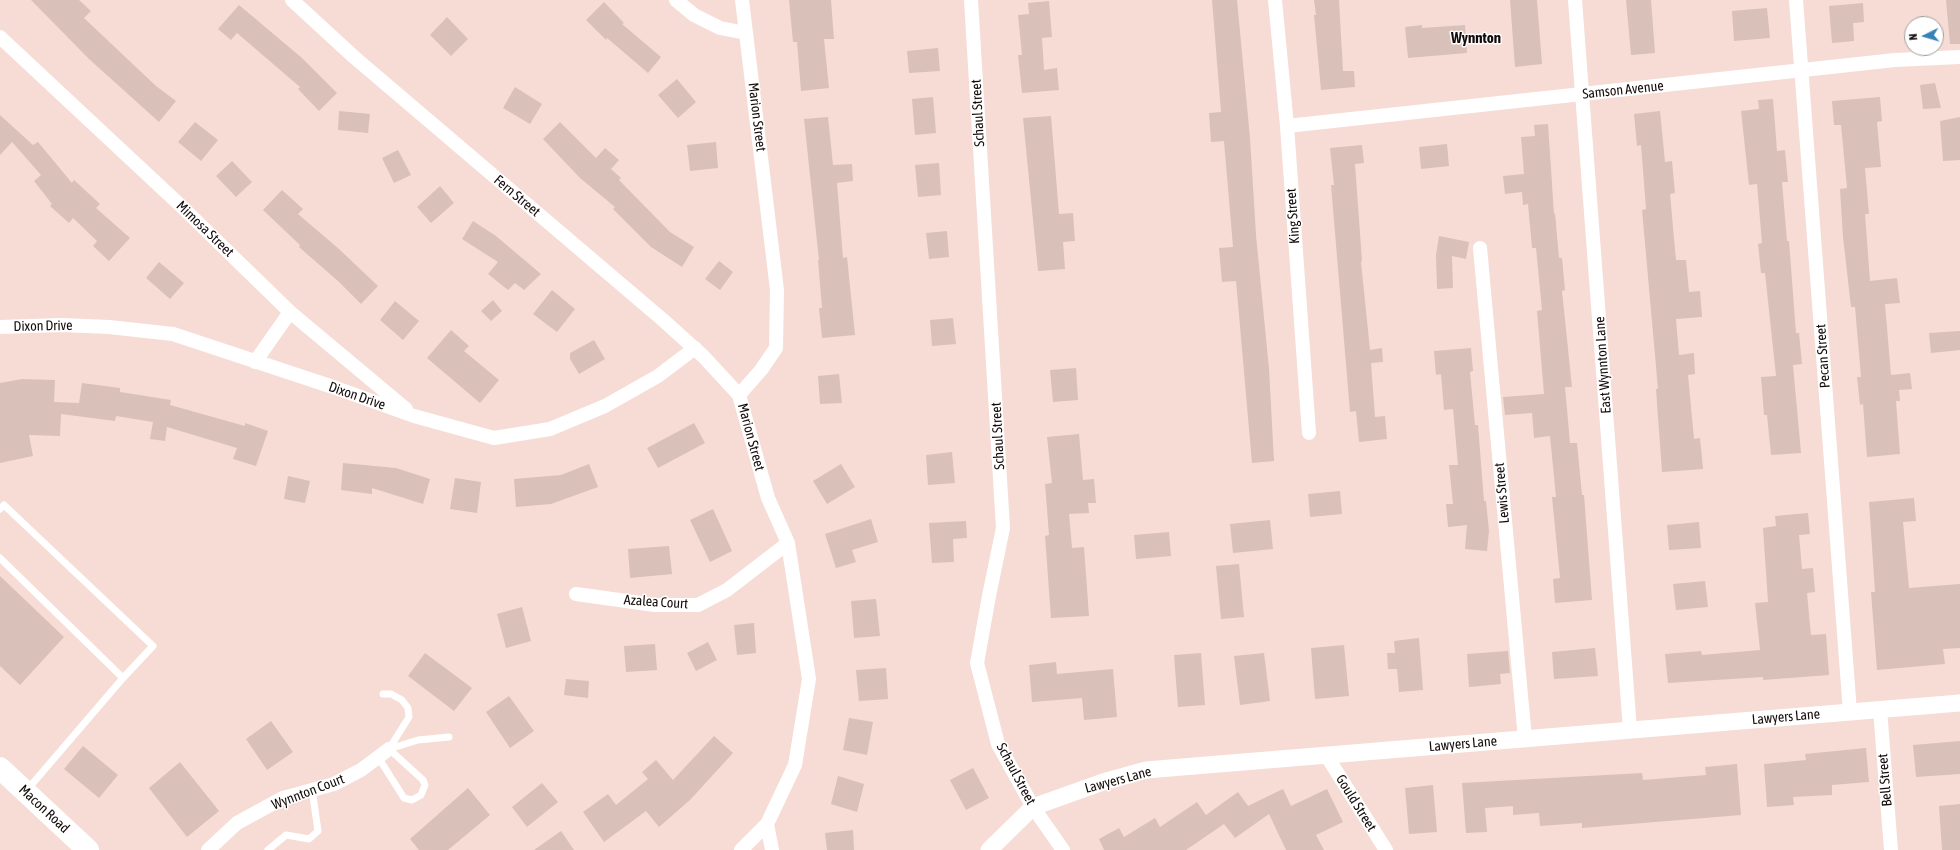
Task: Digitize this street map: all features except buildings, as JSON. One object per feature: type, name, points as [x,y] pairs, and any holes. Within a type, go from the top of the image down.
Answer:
[{"type":"main road","name":"Macon Road","points":[[0,768],[88,850]]},
{"type":"street","name":"Fern Street","points":[[292,0],[354,57],[695,348],[739,395]]},
{"type":"street","points":[[676,0],[694,15],[720,28],[746,34]]},
{"type":"street","name":"Marion Street","points":[[742,0],[777,290],[776,348],[762,370],[739,395],[768,498],[788,543],[809,680],[795,765],[767,824]]},
{"type":"street","name":"Schaul Street","points":[[971,0],[1003,528],[977,663],[998,744],[1033,807],[1063,850]]},
{"type":"street","name":"King Street","points":[[1276,0],[1287,126],[1309,433]]},
{"type":"street","name":"East Wynnton Lane","points":[[1575,0],[1630,730]]},
{"type":"street","name":"Pecan Street","points":[[1796,0],[1850,712]]},
{"type":"street","name":"Mimosa Street","points":[[0,37],[180,205],[290,312],[414,416]]},
{"type":"street","name":"Samson Avenue","points":[[1287,126],[1894,60],[1960,57]]},
{"type":"street","name":"Lewis Street","points":[[1480,248],[1525,739]]},
{"type":"street","points":[[255,362],[290,312]]},
{"type":"street","name":"Dixon Drive","points":[[0,327],[70,325],[110,327],[173,334],[336,388],[414,416],[494,438],[550,429],[605,406],[658,376],[695,348]]},
{"type":"street","name":"Azalea Court","points":[[576,594],[655,605],[698,605],[727,590],[788,543]]},
{"type":"street","name":"Lawyers Lane","points":[[989,850],[1033,807],[1104,782],[1146,770],[1960,703]]},
{"type":"street","name":"Bell Street","points":[[1880,710],[1891,850]]},
{"type":"street","name":"Wynnton Court","points":[[208,850],[237,824],[283,798],[334,784],[361,770],[389,749]]},
{"type":"street","name":"Gould Street","points":[[1326,755],[1386,850]]},
{"type":"street","points":[[740,850],[767,824]]},
{"type":"street","points":[[767,824],[772,850]]},
{"type":"lane","points":[[0,509],[4,505],[153,646],[123,678],[25,791]]},
{"type":"lane","points":[[0,558],[123,678]]},
{"type":"lane","points":[[383,694],[391,694],[402,700],[408,708],[409,717],[389,749]]},
{"type":"lane","points":[[389,749],[418,740],[449,737]]},
{"type":"lane","points":[[378,757],[404,798],[412,800],[421,795],[425,785],[423,780],[389,749]]},
{"type":"lane","points":[[268,850],[286,835],[309,839],[318,831],[312,789]]},
{"type":"district","name":"Wynnton","points":[[1476,38]]}]
